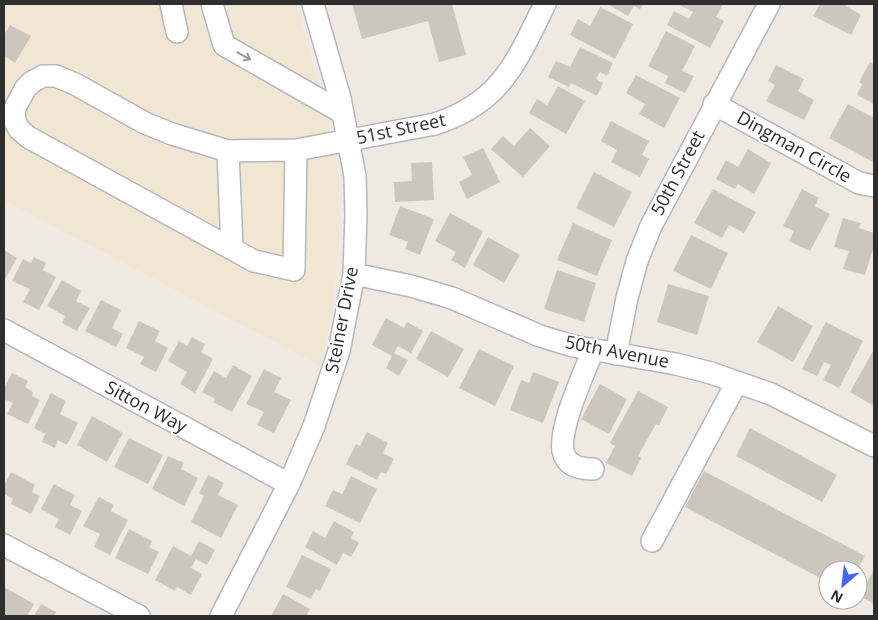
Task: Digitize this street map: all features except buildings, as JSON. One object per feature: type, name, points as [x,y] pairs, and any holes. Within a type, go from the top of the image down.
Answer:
[{"type":"street","points":[[171,4],[177,32]]},
{"type":"street","points":[[212,4],[224,45],[343,113]]},
{"type":"street","name":"Steiner Drive","points":[[221,616],[289,484],[314,426],[328,389],[339,351],[354,274],[355,176],[343,113],[313,4]]},
{"type":"street","name":"51st Street","points":[[296,150],[294,270],[254,261],[28,136],[14,122],[14,110],[25,89],[32,82],[43,76],[56,76],[75,84],[145,123],[172,134],[228,151],[296,150],[435,124],[452,119],[476,105],[497,88],[518,58],[545,4]]},
{"type":"street","name":"50th Street","points":[[616,354],[627,298],[640,252],[658,209],[769,4]]},
{"type":"street","name":"Dingman Circle","points":[[714,104],[859,183],[874,186]]},
{"type":"street","points":[[228,151],[232,248]]},
{"type":"street","name":"50th Avenue","points":[[354,274],[412,286],[452,298],[540,336],[594,350],[676,364],[737,382],[788,402],[874,446]]},
{"type":"street","name":"Sitton Way","points":[[4,330],[289,484]]},
{"type":"street","points":[[593,469],[582,469],[569,463],[563,453],[562,440],[572,405],[594,350]]},
{"type":"street","points":[[652,542],[737,382]]},
{"type":"street","points":[[4,545],[139,616]]},
{"type":"shaded area","points":[[4,4],[296,4],[329,122],[338,170],[339,234],[333,305],[321,366],[4,200]]}]
